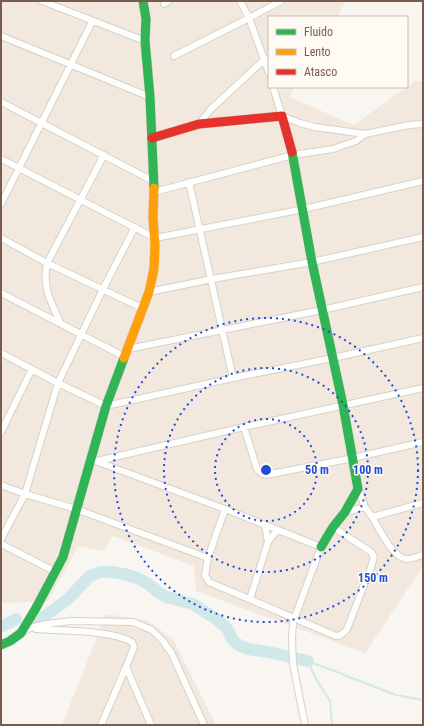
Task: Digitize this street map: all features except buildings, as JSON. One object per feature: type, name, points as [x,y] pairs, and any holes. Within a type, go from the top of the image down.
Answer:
[{"type":"street","points":[[42,1],[92,22],[145,41]]},
{"type":"street","points":[[21,633],[63,557],[76,509],[93,460],[106,406],[144,309],[154,269],[155,238],[153,218],[154,192],[152,138],[145,41],[146,19],[144,1]]},
{"type":"street","points":[[240,1],[249,18],[268,70]]},
{"type":"street","points":[[174,56],[281,1]]},
{"type":"street","points":[[1,204],[92,22]]},
{"type":"street","points":[[1,36],[150,97]]},
{"type":"street","points":[[199,124],[211,109],[265,59]]},
{"type":"street","points":[[273,88],[293,155],[304,210],[312,262],[344,405],[358,489],[365,507],[391,548],[400,557],[408,559],[423,555]]},
{"type":"street","points":[[1,102],[104,154],[153,181]]},
{"type":"street","points":[[152,138],[199,124],[282,116],[315,127],[365,134],[408,125],[423,124]]},
{"type":"street","points":[[154,192],[293,155],[333,149],[356,141],[365,134]]},
{"type":"street","points":[[61,324],[46,288],[44,275],[47,263],[104,154]]},
{"type":"street","points":[[1,159],[155,238],[304,210],[423,181]]},
{"type":"street","points":[[189,182],[233,378]]},
{"type":"street","points":[[1,539],[25,494],[58,383],[82,336],[103,289],[135,227]]},
{"type":"street","points":[[149,292],[212,279],[312,262],[423,237]]},
{"type":"street","points":[[1,238],[47,263],[144,309]]},
{"type":"street","points":[[1,293],[82,336],[127,353],[221,330],[322,310],[423,287]]},
{"type":"street","points":[[1,353],[106,406],[423,338]]},
{"type":"street","points":[[1,432],[32,369]]},
{"type":"street","points":[[93,460],[423,388]]},
{"type":"street","points":[[244,427],[258,469],[261,473],[266,475],[353,458],[423,442]]},
{"type":"street","points":[[93,460],[225,509],[321,547]]},
{"type":"street","points":[[1,485],[25,494],[76,509],[208,558]]},
{"type":"street","points":[[304,725],[293,664],[292,638],[294,618],[321,547],[358,489]]},
{"type":"street","points":[[372,517],[423,503]]},
{"type":"street","points":[[344,512],[365,507]]},
{"type":"street","points":[[225,509],[208,558],[205,575],[209,582],[336,636],[341,635],[346,629],[374,557],[371,552],[333,527]]},
{"type":"street","points":[[265,525],[268,542]]},
{"type":"street","points":[[250,599],[268,542],[277,530]]},
{"type":"street","points":[[1,544],[56,572]]},
{"type":"street","points":[[1,646],[30,628],[47,624],[72,621],[133,622],[152,630],[163,641],[172,654],[204,725]]},
{"type":"street","points":[[30,628],[124,637],[132,642],[134,647],[101,725]]},
{"type":"street","points":[[126,667],[151,725]]},
{"type":"shaded area","points":[[1,1],[346,1],[338,16],[268,16],[268,88],[294,88],[289,97],[354,125],[405,88],[408,88],[408,86],[415,81],[423,81],[423,569],[421,569],[365,653],[196,591],[194,566],[113,536],[104,551],[78,546],[48,601],[1,603]]},
{"type":"shaded area","points":[[106,614],[146,620],[173,639],[216,725],[62,725]]},
{"type":"waterway","points":[[35,623],[67,600],[90,576],[100,572],[111,572],[137,578],[147,583],[166,597],[193,604],[227,628],[232,639],[237,644],[248,649],[308,661]]},
{"type":"waterway","points":[[1,627],[16,619]]},
{"type":"waterway","points":[[308,661],[396,695],[423,700]]},
{"type":"waterway","points":[[309,663],[316,679],[330,701],[332,725]]},
{"type":"traffic: fast","points":[[143,1],[146,19],[145,41],[150,97],[154,188]]},
{"type":"traffic: fast","points":[[292,152],[312,262],[343,405],[358,489],[345,512],[333,527],[321,547]]},
{"type":"traffic: fast","points":[[1,645],[10,641],[21,633],[63,557],[106,406],[124,358]]},
{"type":"traffic: slow","points":[[124,358],[149,292],[154,269],[154,188]]},
{"type":"traffic: jam","points":[[152,138],[199,124],[282,116],[292,152]]}]
